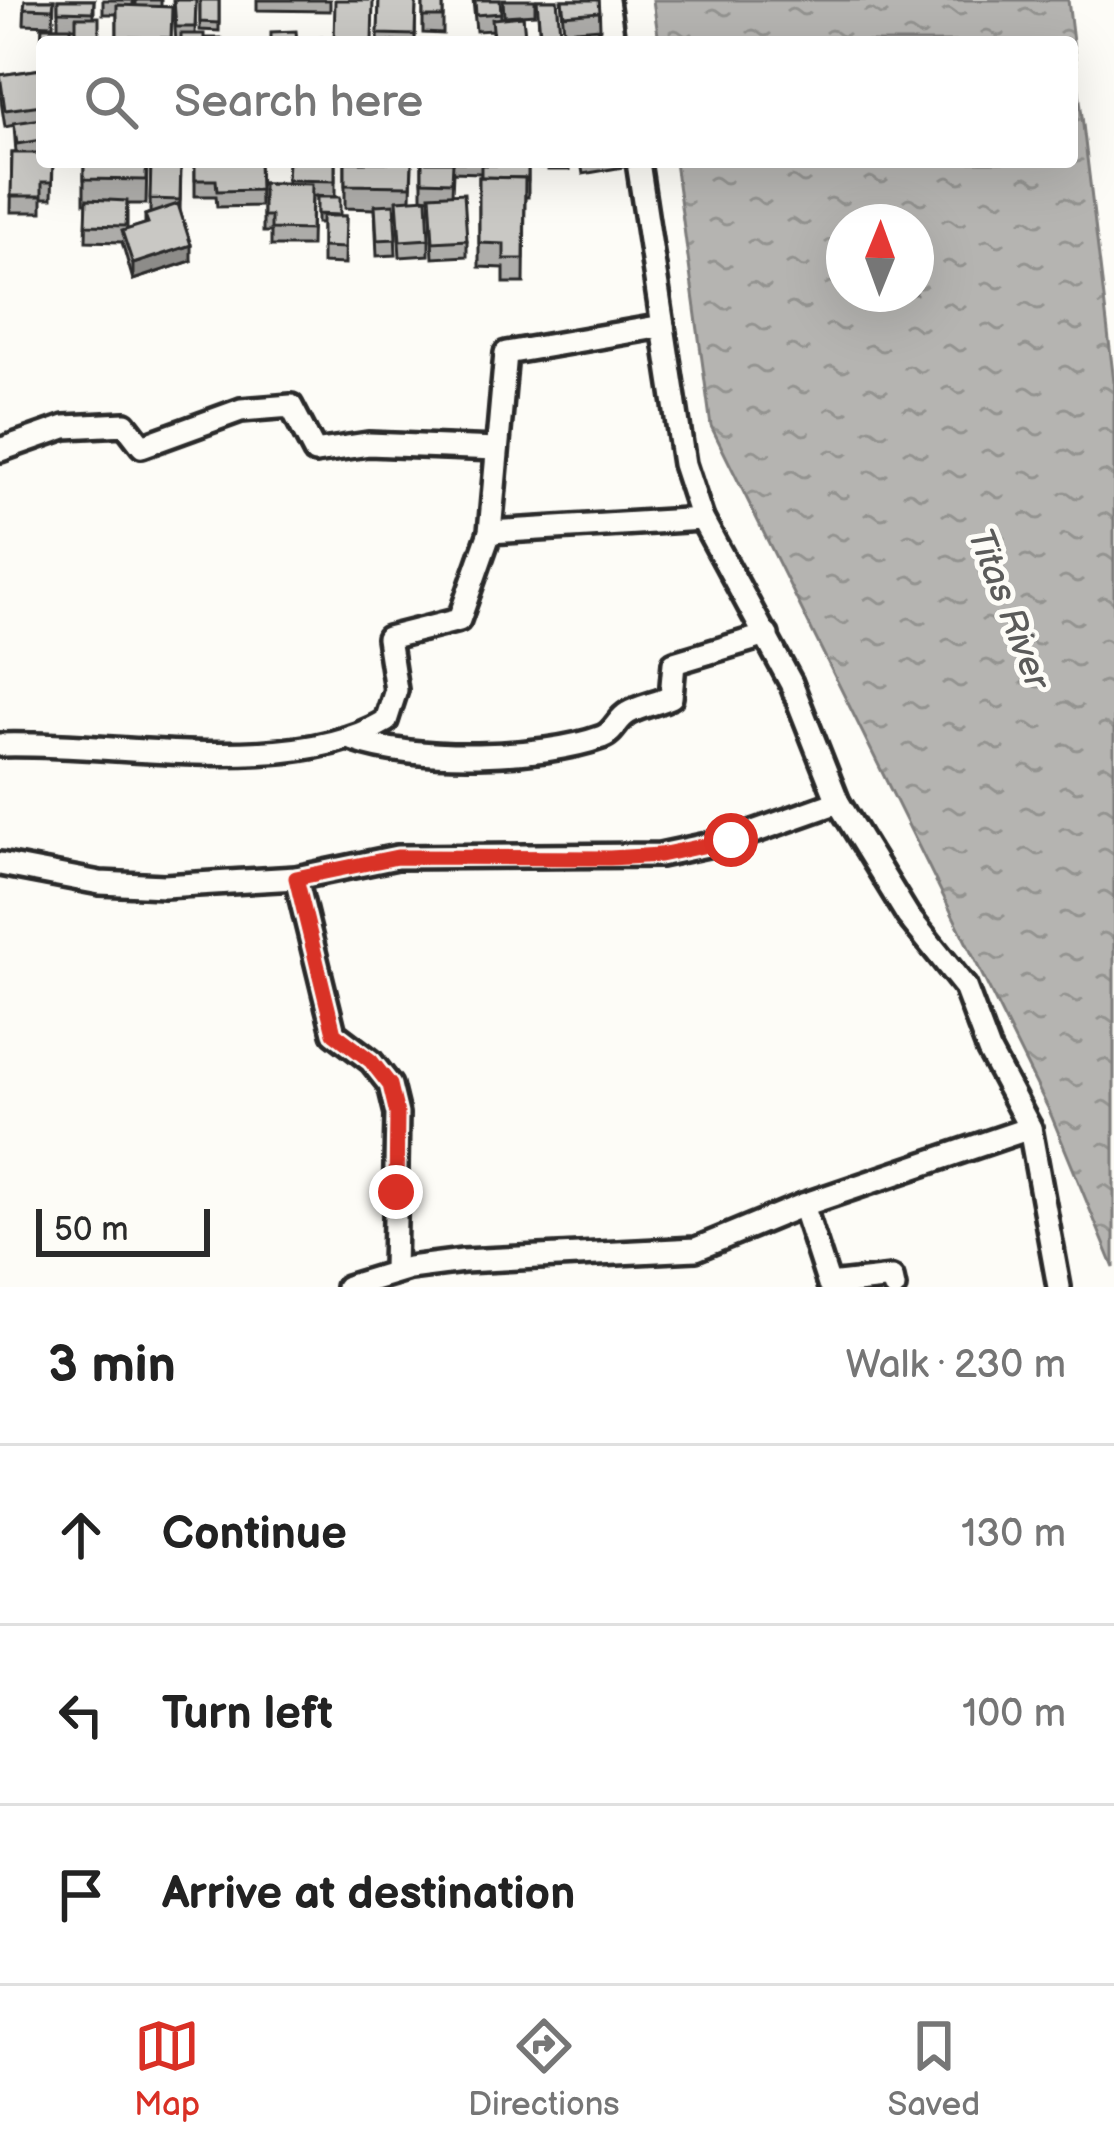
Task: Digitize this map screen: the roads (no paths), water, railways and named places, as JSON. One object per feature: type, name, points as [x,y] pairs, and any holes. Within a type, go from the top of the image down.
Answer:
[{"type":"street","points":[[607,0],[613,36]]},
{"type":"street","points":[[639,168],[684,464],[702,519],[767,635],[838,802],[908,916],[964,987],[989,1051],[1030,1128],[1059,1287]]},
{"type":"street","points":[[0,745],[57,743],[138,752],[317,748],[354,740],[386,721],[395,690],[388,638],[459,620],[490,532],[506,353],[663,326]]},
{"type":"street","points":[[0,450],[65,427],[125,424],[142,446],[241,410],[291,406],[315,452],[368,444],[496,448]]},
{"type":"street","points":[[490,532],[702,519]]},
{"type":"street","points":[[354,740],[383,751],[486,752],[541,749],[607,736],[626,713],[671,697],[674,663],[767,635]]},
{"type":"street","points":[[0,865],[122,884],[296,878],[397,857],[660,855],[731,840],[838,802]]},
{"type":"street","points":[[296,878],[334,1033],[371,1061],[390,1085],[397,1114],[394,1271]]},
{"type":"street","points":[[347,1287],[394,1271],[463,1262],[696,1249],[803,1204],[1030,1128]]},
{"type":"street","points":[[803,1204],[829,1285],[892,1278],[894,1287]]},
{"type":"street","points":[[463,1262],[464,1287]]},
{"type":"water","points":[[653,0],[1068,0],[1072,36],[658,36]]},
{"type":"water","name":"Titas River","points":[[1078,83],[1114,382],[1114,1268],[1049,1110],[711,426],[676,168],[1078,168]]}]
